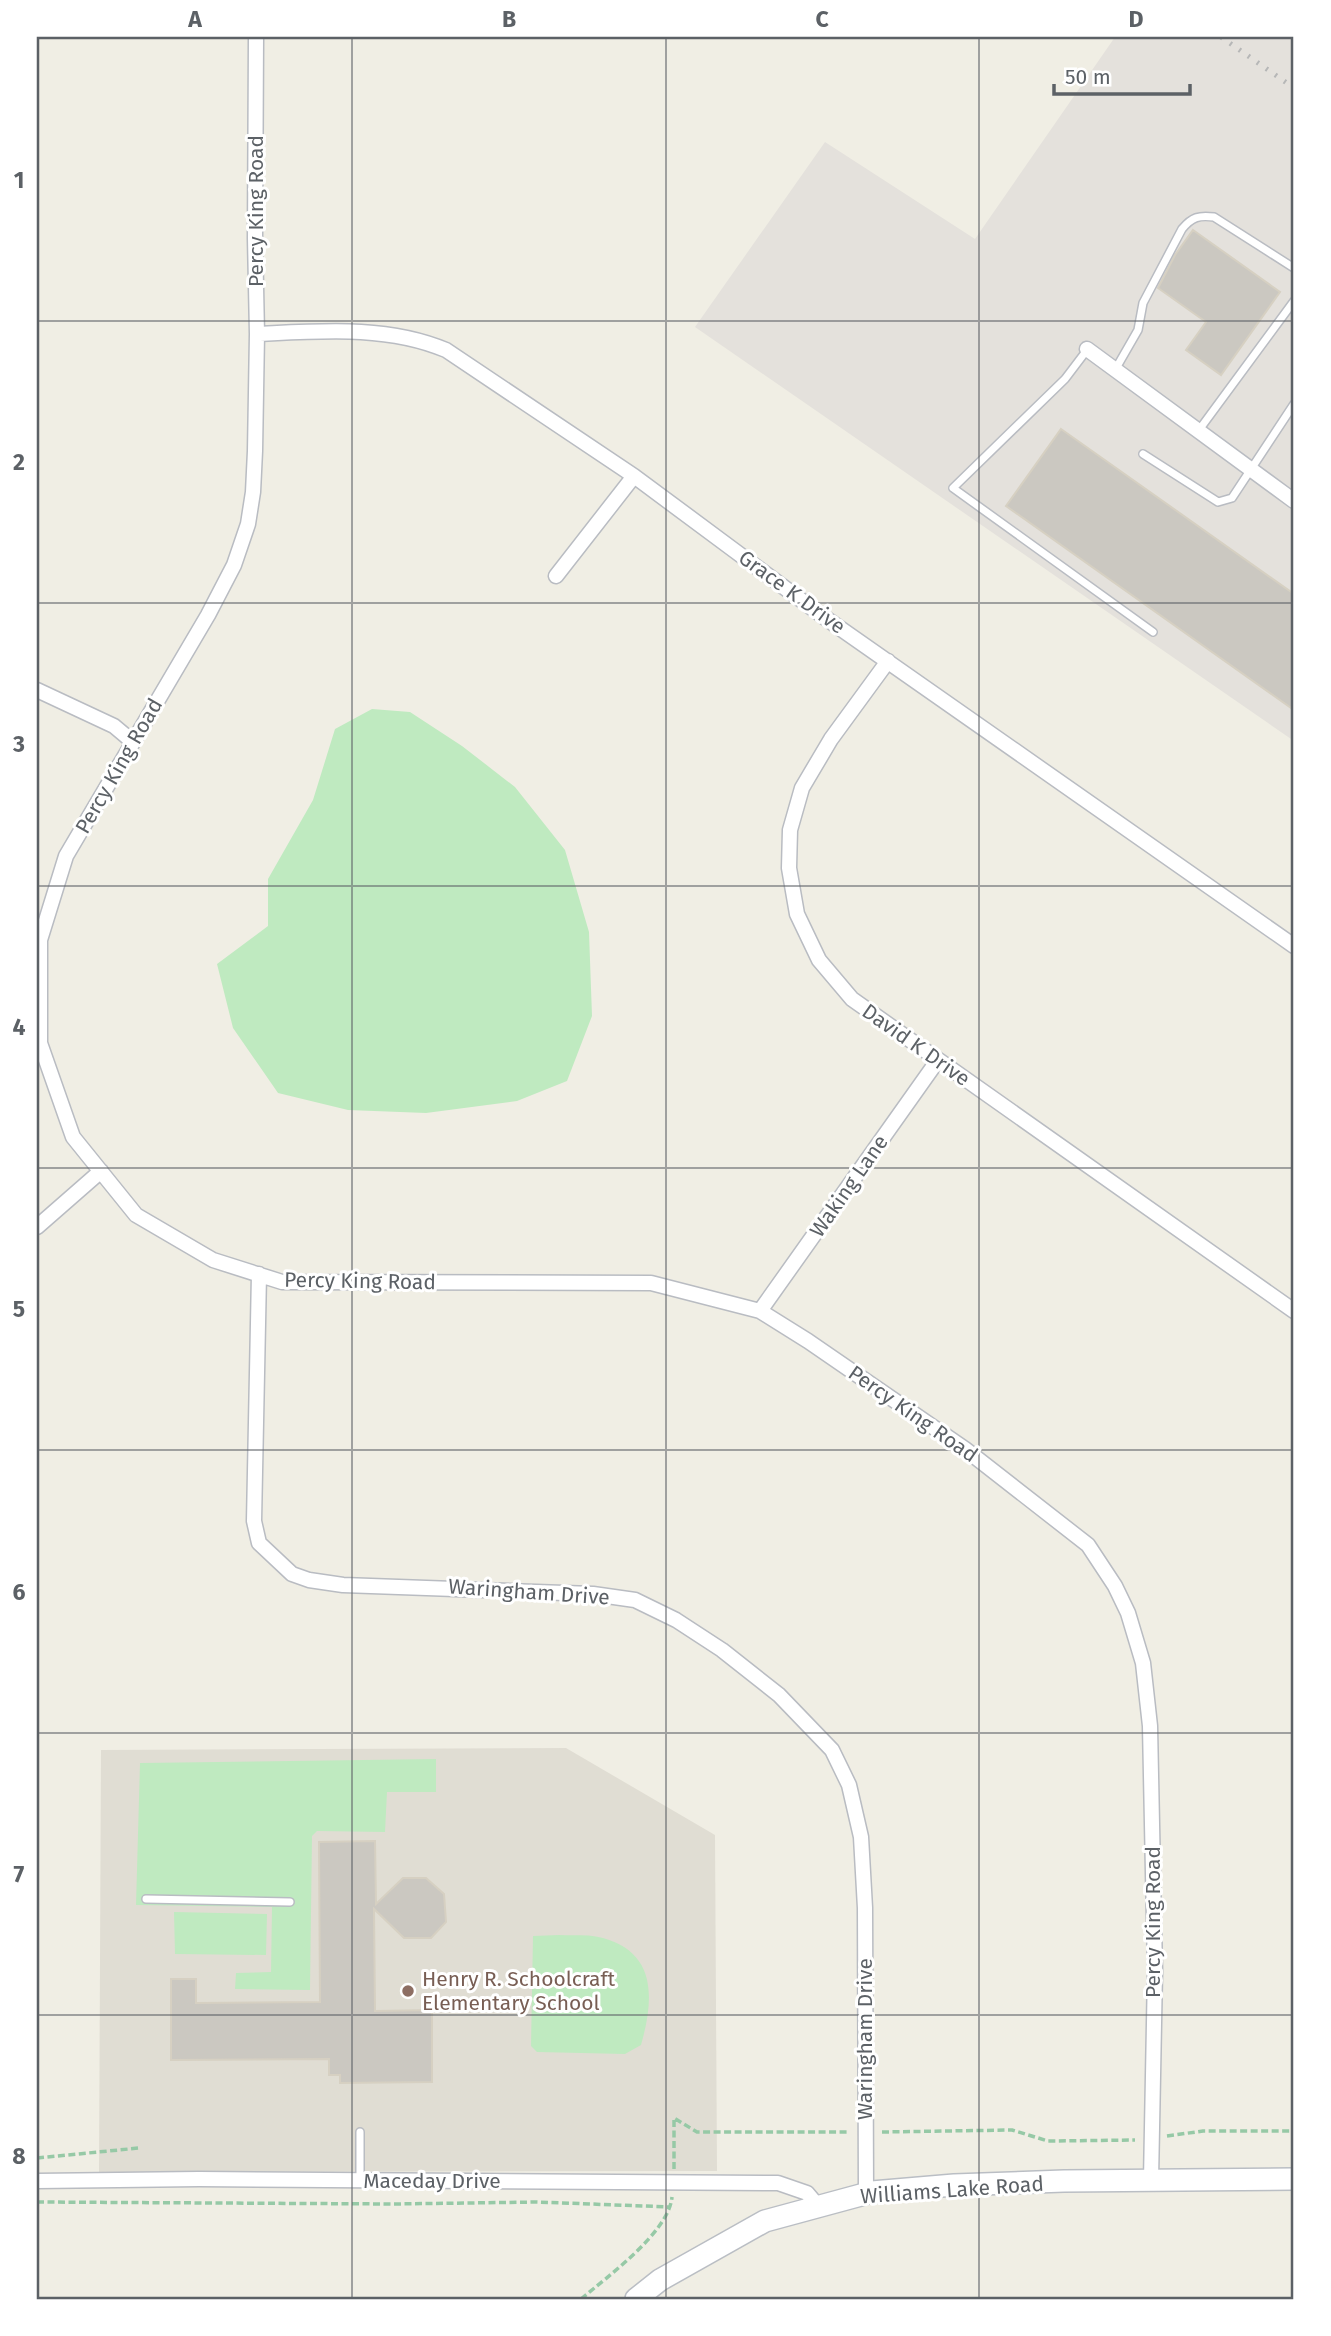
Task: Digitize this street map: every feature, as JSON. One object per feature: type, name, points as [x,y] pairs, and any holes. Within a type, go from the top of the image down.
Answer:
[{"type":"main road","name":"Williams Lake Road","points":[[636,2299],[660,2280],[765,2221],[866,2193],[954,2185],[1294,2179]]},
{"type":"street","name":"Percy King Road","points":[[256,37],[257,334],[255,451],[248,524],[234,565],[208,615],[66,856],[40,940],[40,1043],[74,1136],[136,1215],[213,1260],[282,1282],[652,1283],[760,1311],[808,1340],[965,1449],[1088,1545],[1115,1586],[1128,1613],[1143,1663],[1150,1726],[1155,1970],[1151,2180]]},
{"type":"street","name":"Grace K Drive","points":[[257,334],[377,334],[422,340],[446,350],[634,476],[824,617],[1294,946]]},
{"type":"street","points":[[1087,349],[1294,501]]},
{"type":"street","points":[[556,576],[634,476]]},
{"type":"street","name":"David K Drive","points":[[888,661],[831,739],[802,788],[790,830],[789,868],[797,914],[819,960],[852,999],[1294,1311]]},
{"type":"street","points":[[37,690],[114,726],[133,742]]},
{"type":"street","name":"Waking Lane","points":[[760,1311],[938,1060]]},
{"type":"street","points":[[37,1227],[101,1171]]},
{"type":"street","name":"Waringham Drive","points":[[259,1274],[254,1521],[259,1543],[292,1574],[309,1580],[343,1585],[432,1586],[593,1594],[635,1600],[676,1620],[722,1650],[779,1695],[832,1750],[849,1785],[861,1837],[865,1908],[866,2193]]},
{"type":"street","name":"Maceday Drive","points":[[37,2181],[199,2179],[778,2183],[807,2193],[818,2206]]},
{"type":"lane","points":[[1115,370],[1138,330],[1143,303],[1189,219],[1200,215],[1214,217],[1294,268]]},
{"type":"lane","points":[[1198,431],[1294,300]]},
{"type":"lane","points":[[1087,349],[1065,379],[953,488],[1153,632]]},
{"type":"lane","points":[[1143,454],[1217,502],[1232,498],[1294,404]]},
{"type":"lane","points":[[146,1899],[290,1902]]},
{"type":"lane","points":[[360,2132],[360,2181]]},
{"type":"path","points":[[674,2171],[674,2118],[697,2132],[1012,2130],[1048,2141],[1152,2139],[1203,2131],[1294,2130]]},
{"type":"path","points":[[37,2158],[139,2148]]},
{"type":"path","points":[[580,2299],[652,2236],[664,2221],[673,2189]]},
{"type":"path","points":[[37,2202],[537,2202],[670,2207]]},
{"type":"shaded area","points":[[1115,37],[1294,37],[1294,741],[695,327],[825,142],[975,239]]},
{"type":"shaded area","name":"Henry R. Schoolcraft Elementary School","points":[[566,1748],[715,1835],[717,2171],[99,2172],[101,1750]]},
{"type":"green space","points":[[372,709],[410,712],[462,746],[515,787],[565,850],[589,932],[592,1016],[567,1081],[517,1101],[426,1113],[348,1110],[278,1093],[233,1028],[217,964],[268,926],[268,879],[313,800],[335,729]]},
{"type":"green space","points":[[436,1759],[436,1792],[387,1792],[385,1832],[317,1831],[312,1836],[310,1990],[235,1989],[236,1973],[271,1972],[272,1907],[136,1905],[140,1763]]},
{"type":"green space","points":[[174,1912],[267,1914],[266,1955],[175,1954]]},
{"type":"green space","points":[[533,1936],[603,1938],[621,1945],[634,1955],[642,1966],[649,1995],[641,2045],[625,2054],[537,2052],[531,2046]]},
{"type":"building","points":[[1193,230],[1280,292],[1221,375],[1186,350],[1206,322],[1158,288],[1175,255]]},
{"type":"building","points":[[1061,429],[1294,594],[1294,710],[1006,506]]},
{"type":"building","points":[[375,1841],[376,1904],[403,1878],[426,1878],[444,1894],[446,1922],[431,1938],[404,1938],[374,1909],[375,2011],[432,2010],[432,2082],[340,2083],[340,2075],[329,2075],[329,2059],[171,2060],[171,1979],[196,1979],[196,2003],[320,2002],[319,1842]]},
{"type":"railway","points":[[1221,37],[1294,88]]},
{"type":"place","name":"Henry R. Schoolcraft Elementary School","points":[[408,1991]]}]
